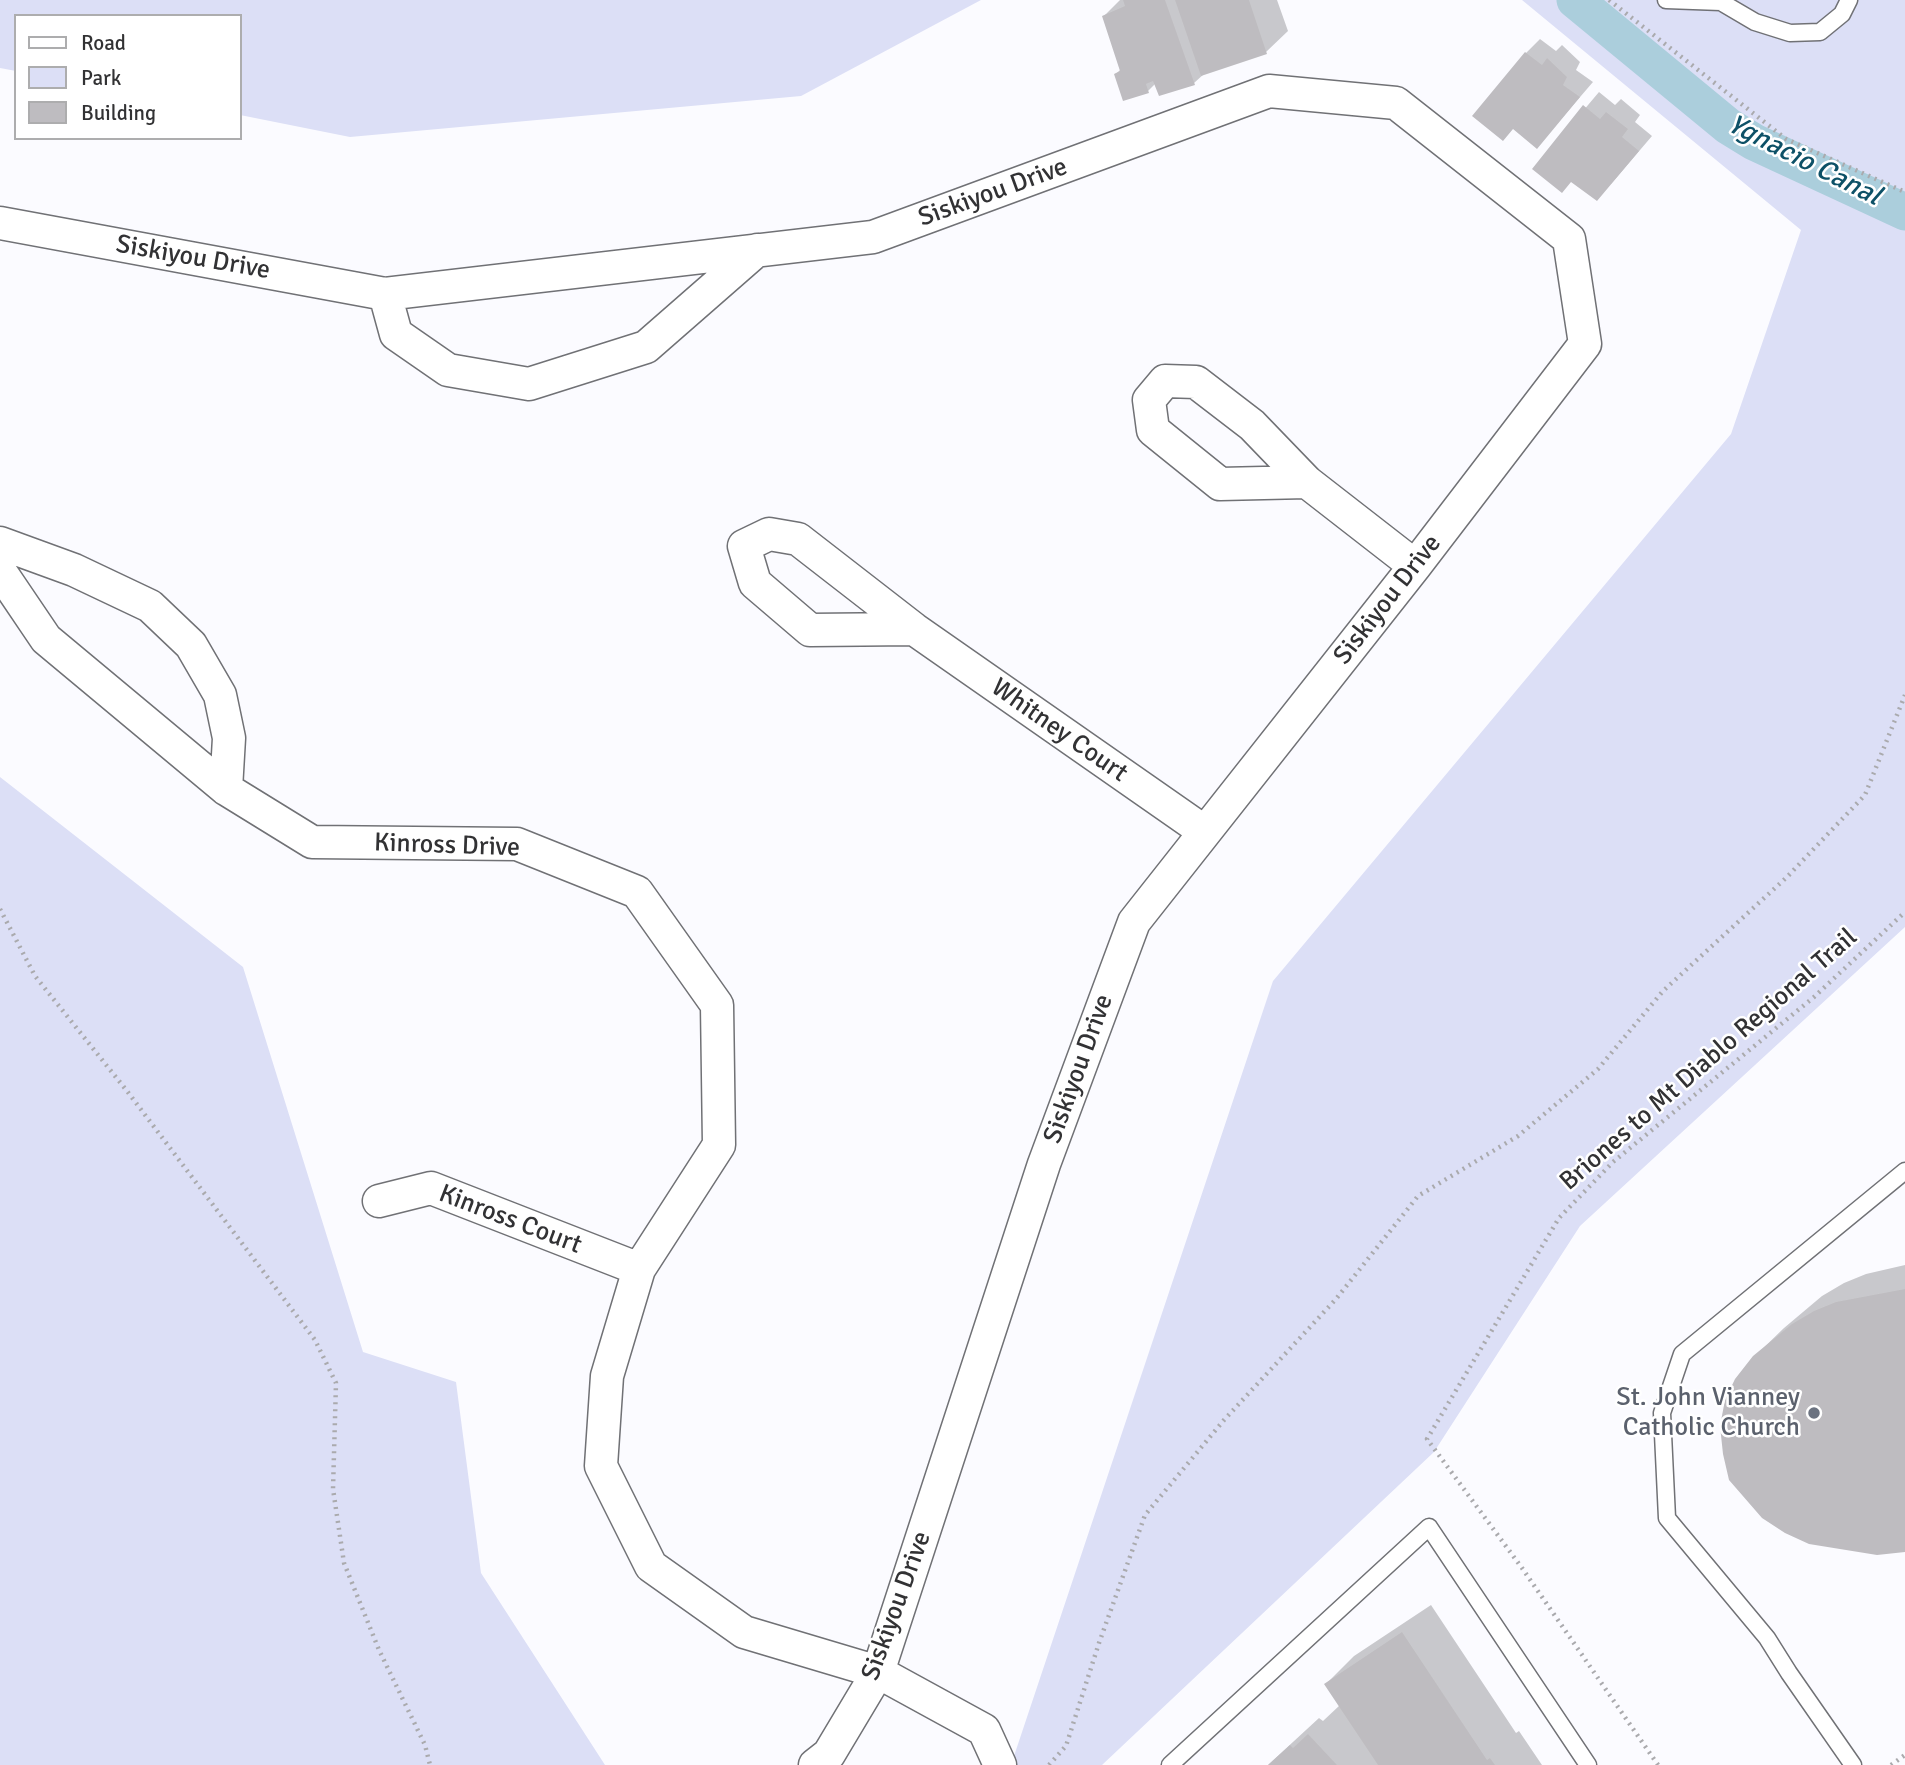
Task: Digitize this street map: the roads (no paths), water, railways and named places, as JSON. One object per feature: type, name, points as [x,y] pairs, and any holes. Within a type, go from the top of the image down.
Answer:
[{"type":"street","name":"Siskiyou Drive","points":[[0,223],[385,294],[873,237],[1269,91],[1396,103],[1569,239],[1585,344],[1415,566],[1134,922],[1044,1164],[878,1672],[829,1754],[815,1765]]},
{"type":"street","points":[[385,294],[396,334],[448,370],[529,384],[646,347],[757,250]]},
{"type":"street","points":[[1307,482],[1220,484],[1153,430],[1149,400],[1165,381],[1196,382],[1252,425],[1307,482],[1415,566]]},
{"type":"street","name":"Whitney Court","points":[[914,629],[810,630],[755,583],[744,546],[769,534],[798,538],[914,629],[1205,832]]},
{"type":"street","points":[[0,543],[74,569],[150,606],[191,645],[220,695],[229,738],[226,789]]},
{"type":"street","name":"Kinross Drive","points":[[0,571],[46,639],[226,789],[312,842],[517,844],[637,892],[717,1005],[719,1145],[639,1269],[607,1376],[601,1466],[651,1566],[744,1632],[878,1672],[984,1730],[1000,1765]]},
{"type":"street","name":"Kinross Court","points":[[379,1201],[431,1188],[639,1269]]},
{"type":"lane","points":[[1666,0],[1721,1],[1755,22],[1790,33],[1819,33],[1842,14],[1849,0]]},
{"type":"lane","points":[[1853,1765],[1768,1638],[1667,1518],[1662,1413],[1682,1354],[1905,1171]]},
{"type":"lane","points":[[1170,1765],[1429,1527],[1588,1765]]},
{"type":"waterway","name":"Ygnacio Canal","points":[[1575,0],[1728,126],[1754,142],[1905,212]]},
{"type":"place","name":"St. John Vianney Catholic Church","points":[[1814,1413]]}]
